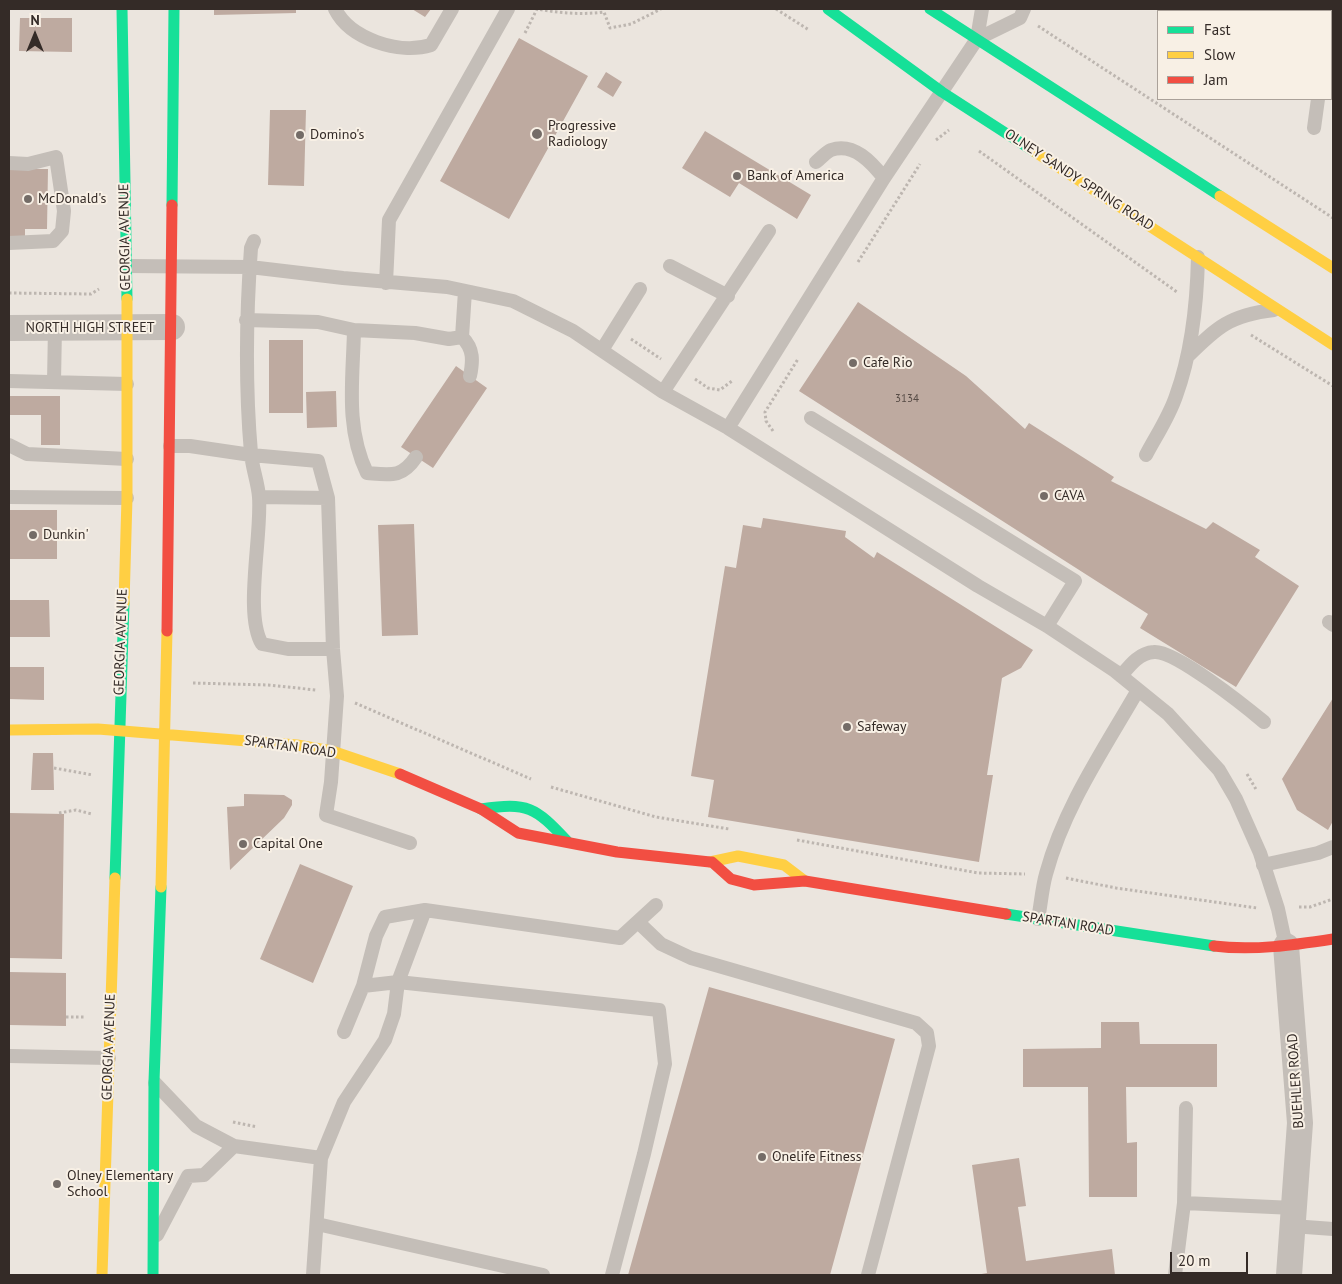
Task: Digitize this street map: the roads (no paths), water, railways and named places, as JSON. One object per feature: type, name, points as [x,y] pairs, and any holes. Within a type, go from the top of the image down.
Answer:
[{"type":"main road","name":"GEORGIA AVENUE","points":[[102,1275],[126,498],[127,327],[122,9]]},
{"type":"main road","points":[[153,1275],[154,1081],[166,733],[172,327],[174,9]]},
{"type":"main road","name":"OLNEY SANDY SPRING ROAD","points":[[828,9],[942,92],[1333,344]]},
{"type":"main road","points":[[930,9],[1333,268]]},
{"type":"main road","name":"SPARTAN ROAD","points":[[9,730],[118,730],[297,744],[332,751],[422,782],[482,809],[518,834],[567,841],[617,852],[712,862],[738,856],[784,865],[805,881]]},
{"type":"main road","points":[[482,809],[515,804],[539,811],[567,841]]},
{"type":"main road","name":"SPARTAN ROAD","points":[[712,862],[731,879],[754,885],[805,881],[1230,948],[1286,946],[1333,939]]},
{"type":"street","name":"NORTH HIGH STREET","points":[[9,328],[172,327]]},
{"type":"street","name":"BUEHLER ROAD","points":[[1286,946],[1300,1123],[1288,1275]]},
{"type":"lane","points":[[335,9],[341,21],[357,32],[390,46],[418,49],[431,45],[452,9]]},
{"type":"lane","points":[[386,283],[390,220],[508,9]]},
{"type":"lane","points":[[728,428],[884,178],[977,39],[982,9]]},
{"type":"lane","points":[[977,39],[1022,13]]},
{"type":"lane","points":[[1314,128],[1318,100]]},
{"type":"lane","points":[[816,162],[832,150],[853,150],[870,161],[884,178]]},
{"type":"lane","points":[[9,163],[28,164],[56,157],[64,211],[62,231],[53,241],[9,243]]},
{"type":"lane","points":[[663,392],[769,231]]},
{"type":"lane","points":[[254,241],[251,248],[246,320],[251,455],[259,497],[254,601],[257,635],[262,644],[288,649],[333,649]]},
{"type":"lane","points":[[1146,454],[1176,397],[1187,357],[1197,298],[1198,256]]},
{"type":"lane","points":[[126,266],[250,267],[386,283],[447,287],[513,301],[573,331],[663,392],[728,428],[978,586],[1048,626],[1121,676],[1168,714],[1219,770],[1236,799],[1260,853],[1262,865],[1278,909],[1286,946]]},
{"type":"lane","points":[[670,266],[728,296]]},
{"type":"lane","points":[[602,350],[640,289]]},
{"type":"lane","points":[[465,291],[462,337],[470,345],[473,361],[470,376]]},
{"type":"lane","points":[[1187,357],[1217,328],[1248,313],[1279,310]]},
{"type":"lane","points":[[246,320],[318,322],[354,330],[415,333],[449,339],[462,337]]},
{"type":"lane","points":[[54,382],[55,327]]},
{"type":"lane","points":[[354,330],[351,413],[354,438],[367,473],[392,475],[408,469],[416,457]]},
{"type":"lane","points":[[9,381],[126,384]]},
{"type":"lane","points":[[811,418],[1075,581],[1048,626]]},
{"type":"lane","points":[[9,445],[27,454],[126,459]]},
{"type":"lane","points":[[170,446],[190,446],[251,455],[318,461],[328,498],[333,649],[337,696],[326,815],[410,842]]},
{"type":"lane","points":[[9,497],[126,498]]},
{"type":"lane","points":[[259,497],[328,498]]},
{"type":"lane","points":[[1121,676],[1131,663],[1146,653],[1157,651],[1171,656],[1223,690],[1264,722]]},
{"type":"lane","points":[[1038,919],[1046,874],[1078,793],[1138,690]]},
{"type":"lane","points":[[1262,865],[1318,853],[1333,847]]},
{"type":"lane","points":[[344,1032],[363,986],[376,936],[385,917],[425,910],[620,938],[656,905]]},
{"type":"lane","points":[[314,1275],[320,1158],[344,1102],[385,1040],[394,1014],[398,982],[425,910]]},
{"type":"lane","points":[[638,922],[661,944],[690,958],[916,1023],[927,1033],[929,1046],[868,1275]]},
{"type":"lane","points":[[363,986],[398,982],[659,1010],[665,1064],[642,1162],[612,1275]]},
{"type":"lane","points":[[9,1056],[109,1058]]},
{"type":"lane","points":[[154,1081],[196,1126],[234,1146],[320,1158]]},
{"type":"lane","points":[[1175,1275],[1184,1202],[1186,1108]]},
{"type":"lane","points":[[152,1244],[174,1207],[188,1176],[204,1176],[234,1146]]},
{"type":"lane","points":[[1184,1202],[1293,1217],[1333,1229]]},
{"type":"lane","points":[[316,1224],[543,1275]]},
{"type":"place","name":"Progressive Radiology","points":[[537,134]]},
{"type":"place","name":"Domino's","points":[[300,135]]},
{"type":"place","name":"Bank of America","points":[[737,176]]},
{"type":"place","name":"McDonald's","points":[[28,199]]},
{"type":"place","name":"Cafe Rio","points":[[853,363]]},
{"type":"place","name":"CAVA","points":[[1044,496]]},
{"type":"place","name":"Dunkin'","points":[[33,535]]},
{"type":"place","name":"Safeway","points":[[847,727]]},
{"type":"place","name":"Capital One","points":[[243,844]]},
{"type":"place","name":"Onelife Fitness","points":[[762,1157]]},
{"type":"place","name":"Olney Elementary School","points":[[57,1184]]}]
